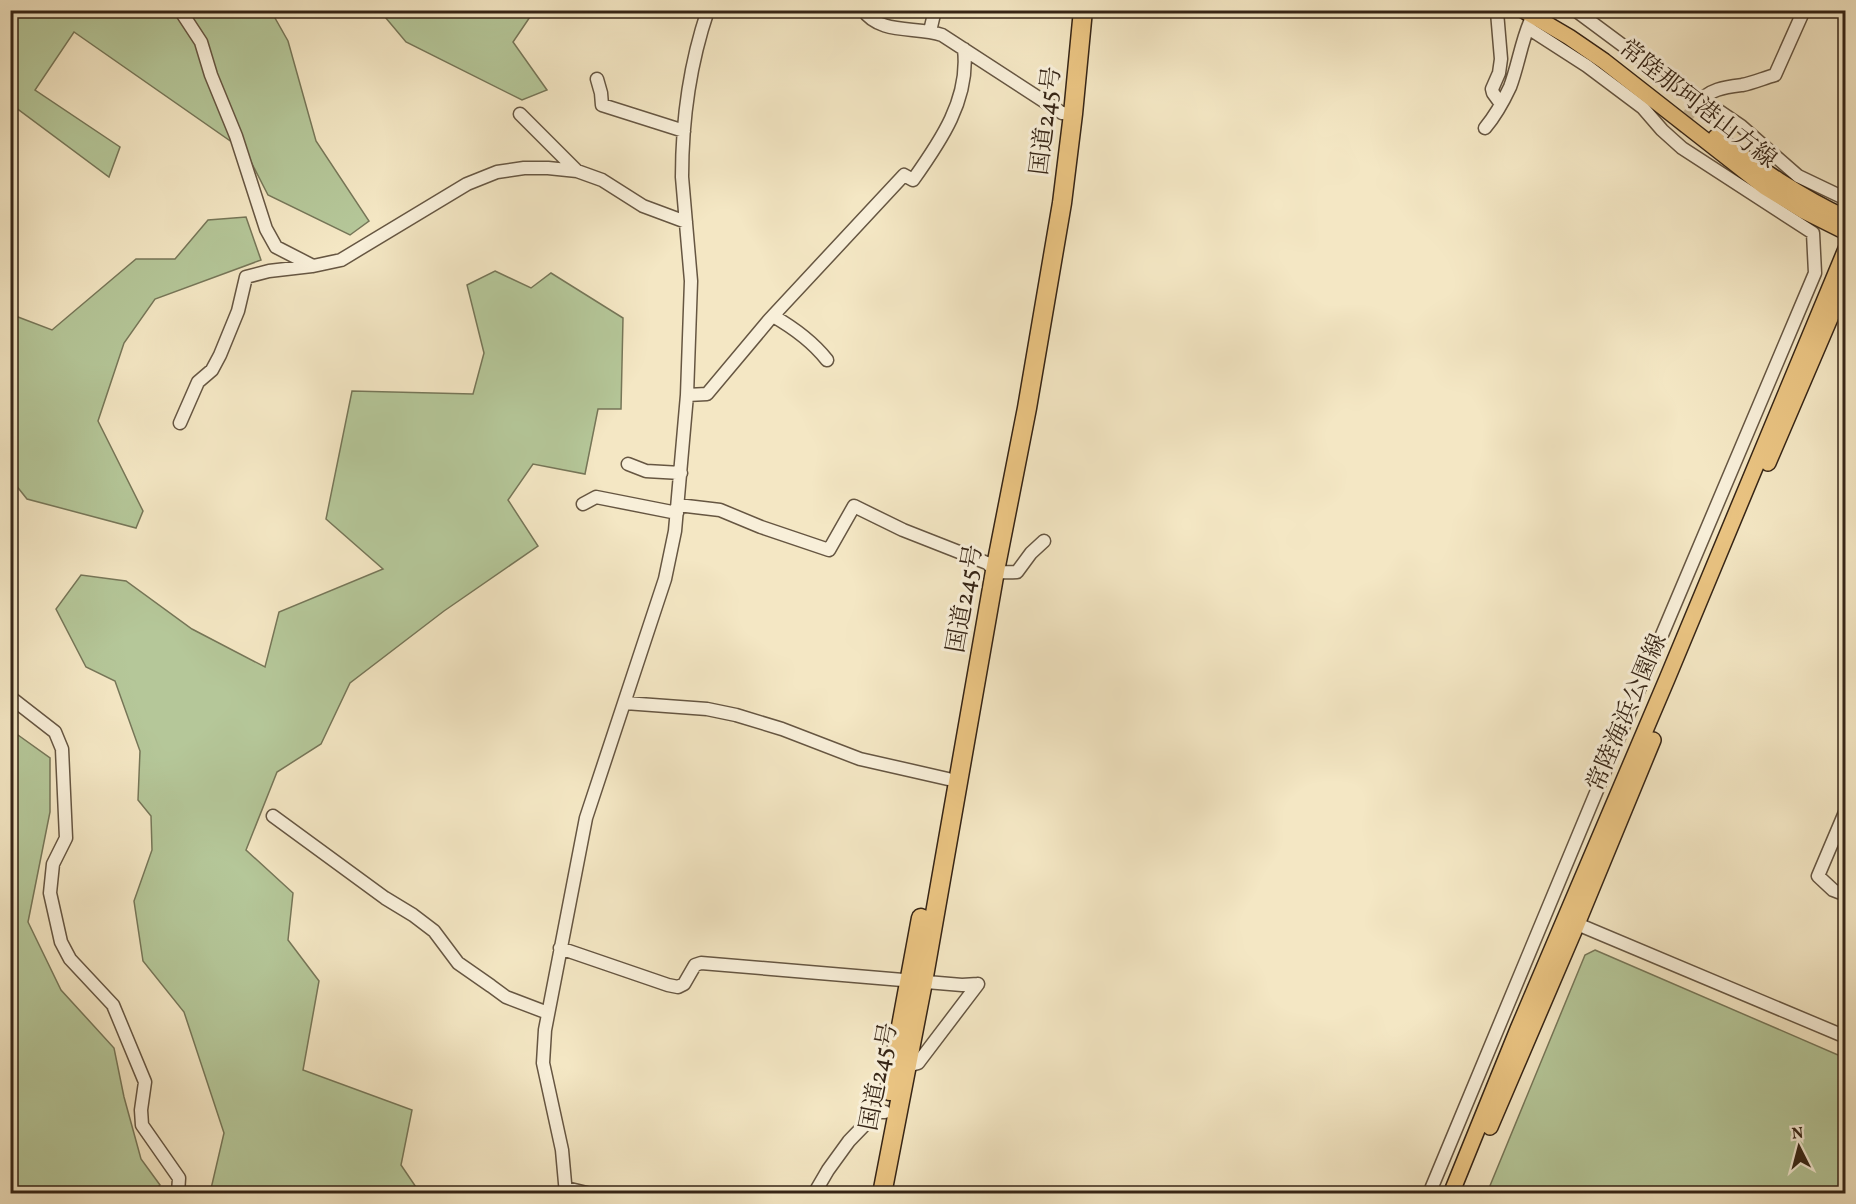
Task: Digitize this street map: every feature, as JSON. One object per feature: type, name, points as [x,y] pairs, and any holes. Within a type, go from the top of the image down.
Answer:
[{"type":"highway","name":"国道245号","points":[[1068,114],[1072,10]]},
{"type":"highway","name":"国道245号","points":[[871,1194],[885,1112],[916,982],[991,567],[1049,214],[1068,114],[1083,10]]},
{"type":"highway","name":"国道245号","points":[[882,1194],[907,1066],[916,982],[948,779],[991,567]]},
{"type":"main road","name":"常陸那珂港山方線","points":[[1532,16],[1610,53],[1709,132],[1773,178],[1845,218]]},
{"type":"main road","name":"常陸那珂港山方線","points":[[1532,16],[1569,37],[1604,61],[1765,187],[1845,232]]},
{"type":"main road","name":"常陸海浜公園線","points":[[1462,1194],[1663,689],[1845,249]]},
{"type":"main road","name":"常陸海浜公園線","points":[[1451,1194],[1535,987],[1571,921],[1720,578],[1845,281]]},
{"type":"street","points":[[180,10],[201,42],[211,75],[236,136],[266,229],[276,247],[313,266]]},
{"type":"street","points":[[591,1194],[566,1191],[562,1150],[543,1063],[545,1030],[586,818],[665,579],[678,509],[687,395],[691,281],[681,177],[684,131],[698,45],[708,10]]},
{"type":"street","points":[[863,10],[873,22],[894,28],[930,31],[942,35],[1068,114]]},
{"type":"street","points":[[930,31],[935,10]]},
{"type":"street","points":[[1575,10],[1699,102],[1741,126],[1798,176],[1842,197],[1845,196]]},
{"type":"street","points":[[1699,102],[1727,86],[1741,85],[1775,75],[1804,10]]},
{"type":"street","points":[[1497,12],[1501,59],[1499,73],[1492,89],[1501,104]]},
{"type":"street","points":[[1429,1194],[1815,273],[1814,233],[1722,172],[1697,159],[1673,133],[1587,66],[1532,16],[1510,86],[1485,128]]},
{"type":"street","points":[[687,395],[707,394],[773,316],[904,175],[912,180],[946,130],[960,98],[964,49]]},
{"type":"street","points":[[597,79],[602,105],[684,131]]},
{"type":"street","points":[[520,114],[577,171]]},
{"type":"street","points":[[180,423],[198,382],[212,370],[220,355],[237,311],[246,277],[269,271],[342,261],[467,184],[497,172],[532,168],[577,171],[602,180],[643,206],[686,222]]},
{"type":"street","points":[[773,316],[792,327],[816,346],[828,360]]},
{"type":"street","points":[[628,464],[646,471],[681,473]]},
{"type":"street","points":[[583,504],[596,497],[678,509],[720,510],[761,527],[829,550],[854,506],[1001,573],[1017,572],[1044,541]]},
{"type":"street","points":[[10,697],[55,732],[62,749],[66,838],[53,864],[50,893],[61,942],[70,959],[113,1005],[145,1082],[141,1110],[142,1125],[179,1178],[178,1194]]},
{"type":"street","points":[[625,703],[707,709],[736,715],[782,729],[860,759],[948,779]]},
{"type":"street","points":[[1845,810],[1818,876],[1833,890],[1845,895]]},
{"type":"street","points":[[273,816],[434,931],[458,963],[490,986],[506,996],[548,1013]]},
{"type":"street","points":[[1571,921],[1845,1037]]},
{"type":"street","points":[[560,948],[678,987],[684,984],[695,965],[700,963],[916,982],[978,984],[918,1063],[907,1066]]},
{"type":"street","points":[[1518,980],[1535,987]]},
{"type":"street","points":[[814,1194],[849,1141],[877,1112],[885,1112]]},
{"type":"green space","points":[[11,11],[271,11],[288,41],[316,141],[369,221],[350,235],[268,195],[246,152],[74,32],[35,90],[120,147],[109,177],[11,104]]},
{"type":"green space","points":[[380,11],[534,11],[513,42],[547,90],[522,100],[406,42]]},
{"type":"green space","points":[[246,217],[261,260],[155,299],[124,343],[98,421],[143,511],[136,528],[27,499],[11,479],[11,330],[18,317],[52,330],[136,259],[175,259],[208,220]]},
{"type":"green space","points":[[495,271],[531,288],[551,273],[623,318],[621,409],[598,409],[585,474],[533,464],[508,500],[538,546],[444,611],[350,683],[321,744],[277,772],[246,850],[293,893],[288,940],[319,981],[303,1070],[412,1110],[401,1165],[420,1193],[210,1193],[224,1133],[184,1012],[143,961],[134,901],[152,850],[151,816],[138,800],[140,751],[115,681],[86,667],[56,609],[81,575],[126,581],[192,629],[265,667],[279,612],[383,569],[326,519],[352,391],[473,394],[484,353],[467,285]]},
{"type":"green space","points":[[11,730],[50,758],[50,812],[28,922],[61,990],[114,1048],[124,1097],[141,1159],[160,1185],[152,1193],[11,1193]]},
{"type":"green space","points":[[1595,950],[1845,1058],[1845,1193],[1487,1193],[1585,955]]},
{"type":"tunnel","points":[[1676,129],[1697,105]]}]
